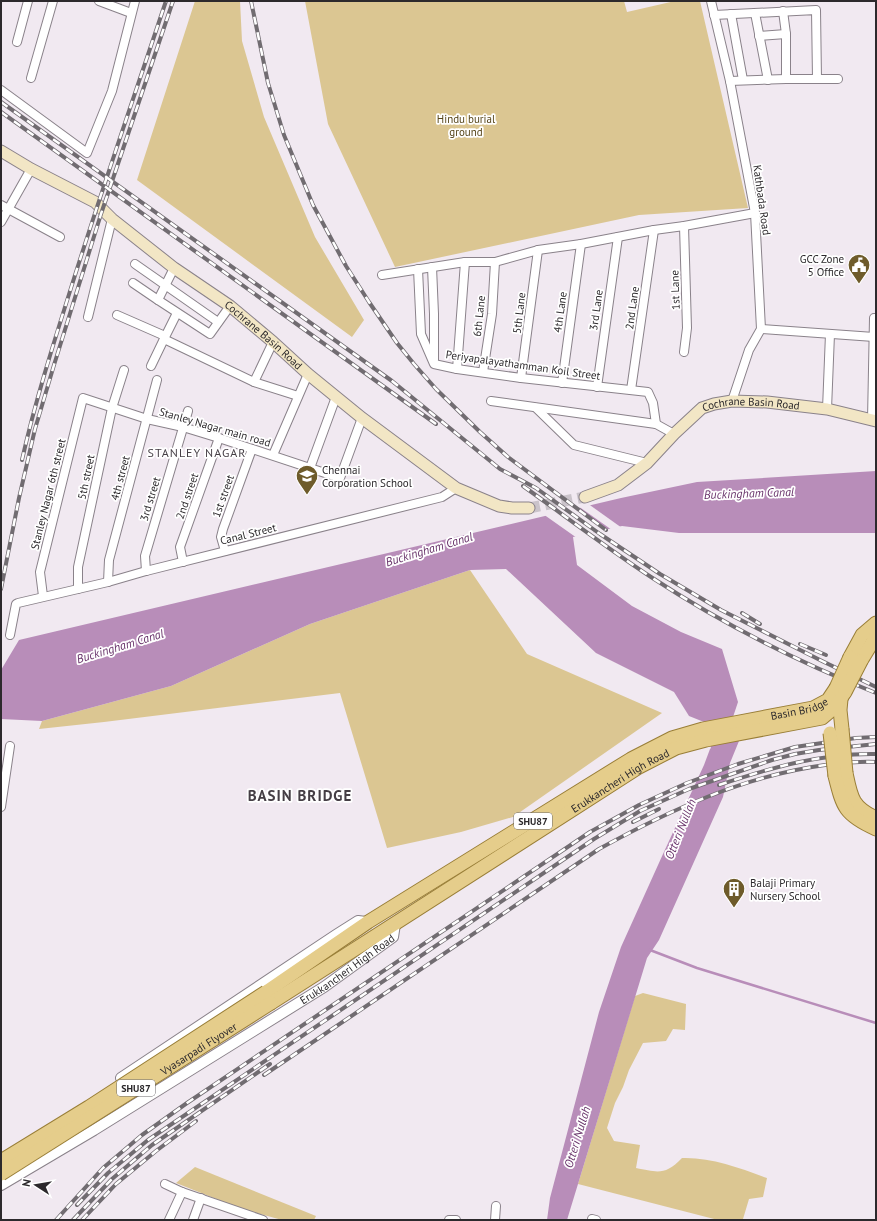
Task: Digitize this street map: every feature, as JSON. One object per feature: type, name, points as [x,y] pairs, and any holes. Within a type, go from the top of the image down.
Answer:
[{"type":"main road","name":"Cochrane Basin Road","points":[[1,151],[31,169],[94,202],[112,219],[174,268],[230,306],[308,374],[362,418],[456,488],[500,506],[529,508]]},
{"type":"main road","name":"Cochrane Basin Road","points":[[585,497],[618,485],[647,463],[674,434],[702,408],[714,404],[732,401],[766,402],[827,409],[874,420]]},
{"type":"main road","name":"Basin Bridge","points":[[742,727],[822,718],[830,712],[855,659],[862,635],[876,623]]},
{"type":"main road","name":"Basin Bridge","points":[[855,659],[876,636]]},
{"type":"main road","name":"Basin Bridge","points":[[704,735],[742,727],[813,708],[840,693]]},
{"type":"main road","points":[[840,693],[840,710],[836,731],[841,800],[849,813],[866,825],[876,829]]},
{"type":"main road","points":[[822,718],[836,731]]},
{"type":"main road","name":"Erukkancheri High Road","points":[[368,922],[631,760],[672,738],[704,735]]},
{"type":"main road","name":"Erukkancheri High Road","points":[[395,924],[639,767],[704,735]]},
{"type":"main road","points":[[840,774],[851,797],[860,809],[876,818]]},
{"type":"main road","name":"Vyasarpadi Flyover","points":[[1,1174],[269,998],[368,922]]},
{"type":"main road","name":"Vyasarpadi Flyover","points":[[1,1161],[269,998],[395,924]]},
{"type":"street","points":[[17,42],[28,1]]},
{"type":"street","points":[[31,78],[53,1]]},
{"type":"street","points":[[99,1],[131,13]]},
{"type":"street","points":[[1,90],[87,152],[112,91],[135,1]]},
{"type":"street","points":[[711,1],[717,1]]},
{"type":"street","name":"Kathbada Road","points":[[711,1],[730,81],[755,213],[761,329]]},
{"type":"street","points":[[714,15],[816,10],[817,79]]},
{"type":"street","points":[[783,11],[786,34],[786,79]]},
{"type":"street","points":[[755,13],[768,80]]},
{"type":"street","points":[[731,14],[743,80]]},
{"type":"street","points":[[759,36],[786,34]]},
{"type":"street","points":[[730,81],[786,79],[838,80]]},
{"type":"street","points":[[1,222],[5,207],[31,169]]},
{"type":"street","points":[[5,207],[60,236]]},
{"type":"street","points":[[382,275],[465,262],[494,262],[538,250],[581,244],[755,213]]},
{"type":"street","points":[[88,317],[112,219]]},
{"type":"street","name":"1st Lane","points":[[684,226],[687,328],[684,352]]},
{"type":"street","name":"2nd Lane","points":[[631,390],[654,230]]},
{"type":"street","name":"3rd Lane","points":[[597,387],[618,237]]},
{"type":"street","name":"4th Lane","points":[[562,383],[581,244]]},
{"type":"street","name":"5th Lane","points":[[521,378],[538,250]]},
{"type":"street","points":[[457,369],[465,262]]},
{"type":"street","name":"6th Lane","points":[[483,372],[492,314],[494,262]]},
{"type":"street","points":[[135,264],[218,322]]},
{"type":"street","points":[[432,267],[434,364]]},
{"type":"street","points":[[158,300],[174,268]]},
{"type":"street","name":"Periyapalayathamman Koil Street","points":[[418,269],[421,334],[434,364],[457,369],[521,378],[648,392],[653,403],[656,424]]},
{"type":"street","points":[[133,283],[210,334],[230,306]]},
{"type":"street","points":[[151,366],[177,313]]},
{"type":"street","points":[[117,315],[254,382],[298,396]]},
{"type":"street","points":[[874,420],[874,318],[876,318]]},
{"type":"street","points":[[732,401],[749,350],[761,329],[874,337]]},
{"type":"street","points":[[827,409],[830,334]]},
{"type":"street","points":[[254,382],[273,342]]},
{"type":"street","name":"5th street","points":[[78,590],[78,567],[112,408],[124,370]]},
{"type":"street","points":[[273,455],[308,374]]},
{"type":"street","name":"4th street","points":[[108,582],[109,560],[157,380]]},
{"type":"street","points":[[310,468],[336,397]]},
{"type":"street","name":"Stanley Nagar main road","points":[[83,398],[147,419],[184,427],[340,478],[362,418]]},
{"type":"street","name":"Stanley Nagar 6th street","points":[[43,596],[40,572],[83,398]]},
{"type":"street","points":[[491,401],[656,424],[674,434]]},
{"type":"street","points":[[536,408],[574,445],[647,463]]},
{"type":"street","name":"3rd street","points":[[146,571],[145,556],[188,411]]},
{"type":"street","name":"2nd street","points":[[183,562],[180,547],[219,438]]},
{"type":"street","name":"1st street","points":[[225,551],[222,537],[223,528],[252,449]]},
{"type":"street","name":"Canal Street","points":[[10,635],[16,604],[18,602],[78,590],[146,571],[442,497],[456,488]]},
{"type":"street","points":[[1,807],[10,746]]},
{"type":"street","name":"Erukkancheri High Road","points":[[1,1154],[84,1104],[336,934],[358,921],[368,922]]},
{"type":"street","name":"Erukkancheri High Road","points":[[1,1185],[99,1127],[324,987],[393,937],[395,924]]},
{"type":"street","points":[[84,1104],[99,1127]]},
{"type":"street","points":[[166,1184],[182,1192],[258,1219]]},
{"type":"street","points":[[169,1220],[182,1192]]},
{"type":"street","points":[[196,1219],[201,1198]]},
{"type":"street","points":[[495,1220],[496,1206]]},
{"type":"street","points":[[449,1220],[456,1220]]},
{"type":"green space","points":[[195,1],[240,1],[242,41],[264,117],[315,237],[364,320],[352,337],[137,180]]},
{"type":"green space","name":"Hindu burial ground","points":[[305,1],[624,1],[627,12],[675,1],[700,1],[748,208],[639,215],[395,267],[328,124]]},
{"type":"green space","points":[[470,570],[527,654],[662,713],[513,817],[461,832],[387,848],[340,693],[39,729],[42,721],[171,686],[310,624]]},
{"type":"green space","points":[[643,993],[686,1004],[685,1030],[673,1029],[666,1041],[643,1043],[629,1070],[615,1103],[607,1128],[614,1141],[640,1145],[636,1168],[650,1171],[666,1170],[671,1168],[682,1158],[693,1158],[715,1161],[767,1178],[763,1197],[749,1199],[743,1219],[741,1220],[718,1220],[578,1184],[635,996]]},
{"type":"green space","points":[[195,1167],[316,1216],[314,1220],[282,1220],[239,1208],[176,1183]]},
{"type":"water","points":[[876,471],[876,533],[679,533],[622,526],[573,537],[577,565],[632,606],[681,632],[722,649],[738,702],[733,717],[739,741],[730,763],[723,797],[659,940],[647,958],[567,1220],[547,1220],[550,1198],[599,1012],[621,947],[711,748],[704,722],[689,716],[674,692],[596,653],[506,569],[470,570],[310,624],[171,686],[42,721],[1,719],[1,670],[19,640],[621,498],[697,482]]},
{"type":"pier","points":[[587,503],[622,528],[612,530],[578,506]]},
{"type":"pier","points":[[574,507],[609,531],[596,534],[594,532],[592,534],[577,538],[543,514]]},
{"type":"waterway","points":[[650,950],[697,968],[876,1023]]},
{"type":"tunnel","points":[[529,508],[585,497]]},
{"type":"railway","points":[[22,460],[38,395],[64,309],[166,1]]},
{"type":"railway","points":[[1,589],[19,498],[35,429],[101,214],[173,1]]},
{"type":"railway","points":[[251,1],[268,83],[284,135],[313,205],[346,266],[369,302],[397,343],[414,364],[436,389],[480,432],[508,457],[606,530]]},
{"type":"railway","points":[[1,102],[392,381],[500,469],[536,488],[600,534],[660,574],[721,610],[876,687]]},
{"type":"railway","points":[[1,112],[436,424]]},
{"type":"railway","points":[[523,486],[635,566],[732,626],[789,655],[876,693]]},
{"type":"railway","points":[[742,613],[760,624]]},
{"type":"railway","points":[[800,644],[826,655]]},
{"type":"railway","points":[[56,1220],[103,1168],[142,1135],[187,1103],[590,832],[639,805],[687,783],[738,764],[795,747],[856,738],[876,737]]},
{"type":"railway","points":[[77,1205],[108,1173],[148,1140],[594,839],[640,811],[689,789],[772,760],[819,750],[876,744]]},
{"type":"railway","points":[[719,785],[777,767],[816,759],[856,754],[876,754]]},
{"type":"railway","points":[[264,1075],[599,849],[653,821],[708,796],[766,777],[825,765],[876,762]]},
{"type":"railway","points":[[633,822],[659,809]]},
{"type":"railway","points":[[73,1220],[112,1179],[152,1145],[270,1064]]},
{"type":"railway","points":[[82,1220],[116,1184],[196,1121]]},
{"type":"place","name":"GCC Zone 5 Office","points":[[859,284]]},
{"type":"place","name":"Chennai Corporation School","points":[[307,496]]},
{"type":"place","name":"Balaji Primary Nursery School","points":[[734,908]]},
{"type":"district","name":"STANLEY NAGAR","points":[[197,452]]},
{"type":"district","name":"BASIN BRIDGE","points":[[300,795]]},
{"type":"water label","name":"Buckingham Canal","points":[[749,493]]},
{"type":"water label","name":"Buckingham Canal","points":[[429,549]]},
{"type":"water label","name":"Buckingham Canal","points":[[120,646]]},
{"type":"water label","name":"Otteri Nullah","points":[[680,829]]},
{"type":"water label","name":"Otteri Nullah","points":[[577,1137]]}]
